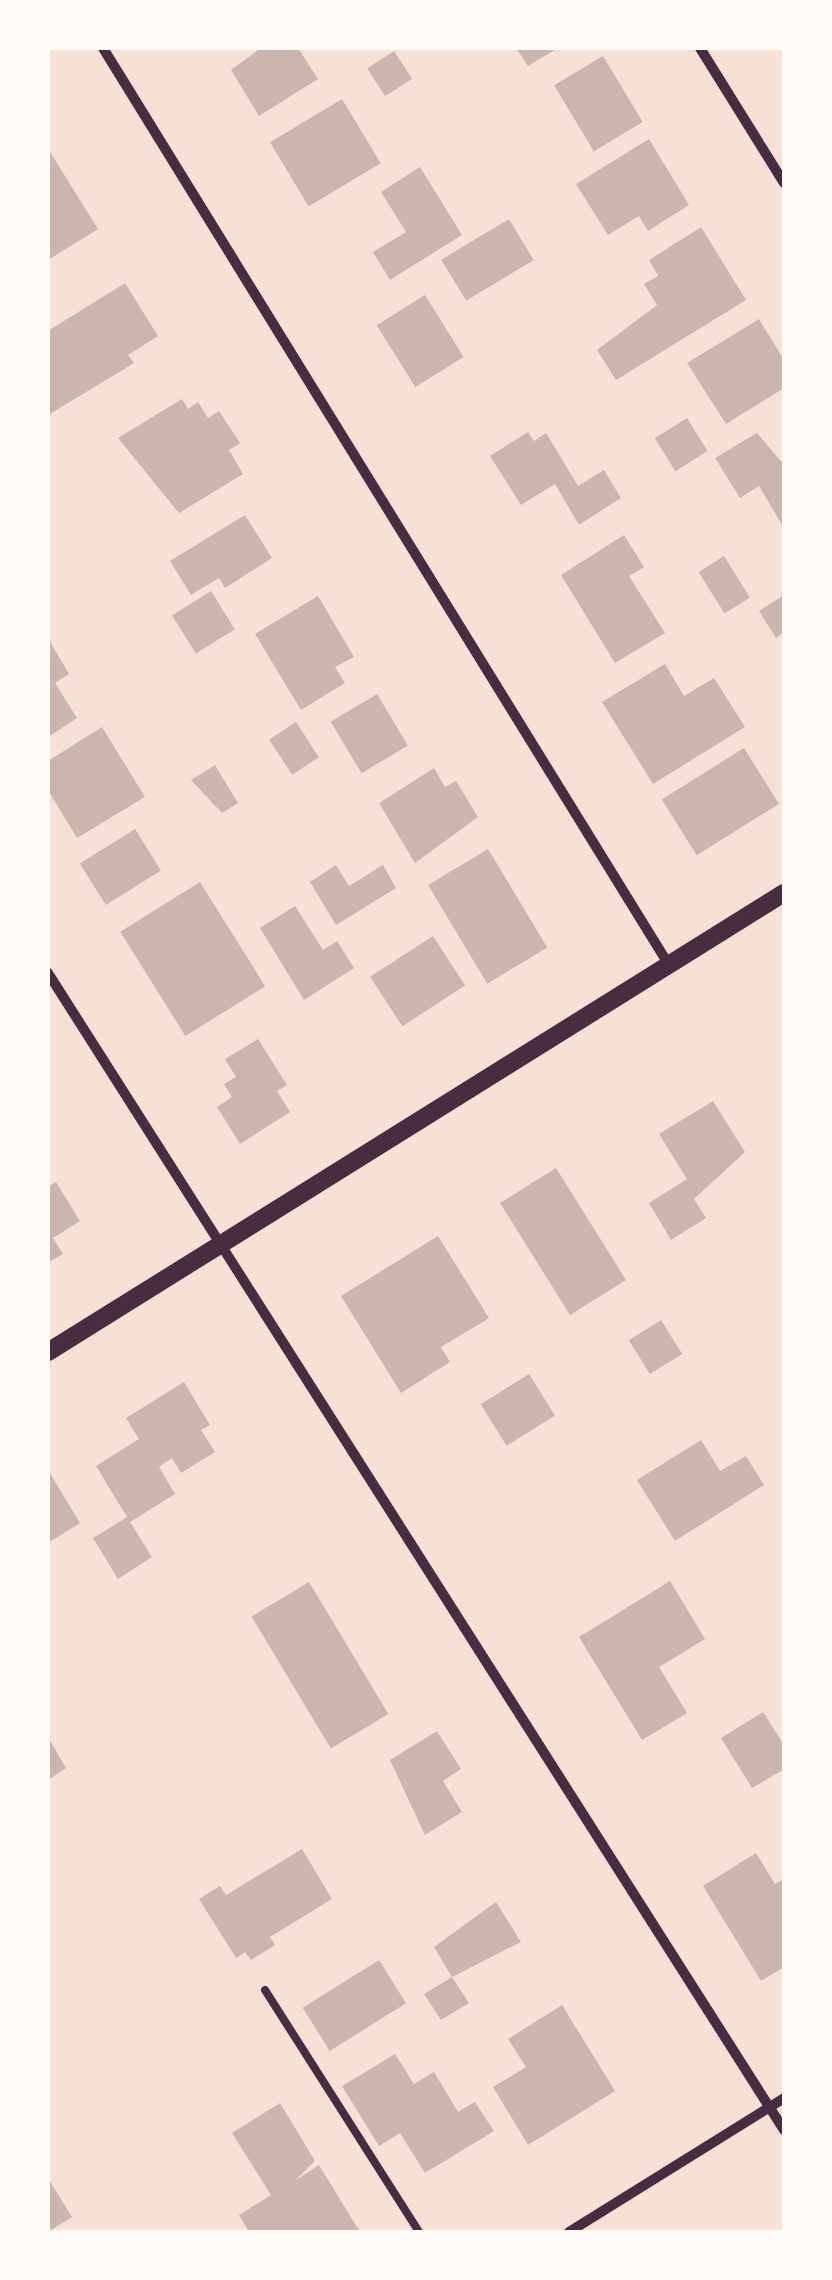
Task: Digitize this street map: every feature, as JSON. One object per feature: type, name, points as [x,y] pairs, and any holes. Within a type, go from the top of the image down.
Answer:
[{"type":"street","points":[[103,48],[669,965]]},
{"type":"street","points":[[700,48],[784,183]]},
{"type":"street","points":[[48,1352],[784,894]]},
{"type":"street","points":[[48,973],[216,1247],[784,2130]]},
{"type":"street","points":[[569,2232],[784,2098]]},
{"type":"lane","points":[[264,1990],[419,2232]]},
{"type":"building","points":[[261,48],[298,48],[318,79],[259,116],[231,70]]},
{"type":"building","points":[[516,48],[558,48],[528,66]]},
{"type":"building","points":[[394,51],[412,79],[385,96],[367,68]]},
{"type":"building","points":[[603,56],[643,122],[594,151],[554,85]]},
{"type":"building","points":[[342,99],[381,163],[309,207],[270,142]]},
{"type":"building","points":[[649,139],[689,205],[648,231],[639,216],[608,235],[576,184]]},
{"type":"building","points":[[48,154],[98,229],[48,260]]},
{"type":"building","points":[[420,167],[462,235],[390,280],[373,252],[406,232],[381,192]]},
{"type":"building","points":[[509,219],[534,260],[466,301],[441,260]]},
{"type":"building","points":[[701,227],[746,300],[616,380],[597,350],[657,305],[644,284],[658,276],[649,260]]},
{"type":"building","points":[[125,283],[158,336],[128,355],[134,363],[50,414],[48,331]]},
{"type":"building","points":[[425,295],[464,357],[415,387],[377,325]]},
{"type":"building","points":[[759,319],[784,360],[784,388],[726,424],[687,363]]},
{"type":"building","points":[[182,399],[188,409],[198,402],[208,418],[219,411],[240,443],[229,450],[243,474],[179,513],[118,438]]},
{"type":"building","points":[[687,418],[708,451],[675,471],[655,438]]},
{"type":"building","points":[[528,432],[534,441],[546,433],[578,486],[604,470],[621,498],[579,525],[555,484],[521,505],[490,456]]},
{"type":"building","points":[[757,433],[784,465],[784,528],[759,486],[740,498],[715,458]]},
{"type":"building","points":[[245,515],[272,558],[225,588],[219,578],[191,595],[170,561]]},
{"type":"building","points":[[624,535],[644,567],[629,576],[665,633],[615,663],[561,575]]},
{"type":"building","points":[[724,556],[750,598],[725,613],[699,572]]},
{"type":"building","points":[[211,591],[235,629],[196,654],[172,615]]},
{"type":"building","points":[[784,595],[784,632],[776,638],[759,611]]},
{"type":"building","points":[[318,596],[354,657],[335,667],[345,683],[301,710],[255,634]]},
{"type":"building","points":[[48,638],[69,674],[55,683],[77,718],[48,737]]},
{"type":"building","points":[[665,664],[684,696],[714,678],[745,727],[653,784],[602,702]]},
{"type":"building","points":[[377,694],[408,745],[362,773],[331,722]]},
{"type":"building","points":[[296,722],[319,757],[292,775],[269,739]]},
{"type":"building","points":[[102,727],[145,797],[77,838],[48,790],[48,761]]},
{"type":"building","points":[[744,748],[779,804],[697,855],[662,799]]},
{"type":"building","points":[[215,765],[238,803],[222,813],[191,780]]},
{"type":"building","points":[[434,768],[445,787],[456,781],[478,817],[415,863],[379,803]]},
{"type":"building","points":[[135,829],[161,871],[106,905],[80,863]]},
{"type":"building","points":[[488,849],[547,948],[487,984],[428,885]]},
{"type":"building","points":[[336,865],[349,886],[383,865],[396,888],[336,925],[310,882]]},
{"type":"building","points":[[200,882],[265,986],[185,1036],[120,932]]},
{"type":"building","points":[[295,906],[323,950],[337,941],[354,968],[304,1000],[260,928]]},
{"type":"building","points":[[433,936],[465,985],[402,1026],[370,977]]},
{"type":"building","points":[[258,1039],[287,1085],[277,1091],[290,1112],[240,1144],[217,1107],[232,1097],[224,1084],[236,1077],[225,1059]]},
{"type":"building","points":[[713,1101],[745,1152],[694,1199],[706,1218],[671,1240],[649,1203],[687,1179],[659,1134]]},
{"type":"building","points":[[556,1168],[626,1280],[570,1315],[500,1203]]},
{"type":"building","points":[[56,1182],[80,1221],[53,1238],[63,1254],[48,1263],[48,1187]]},
{"type":"building","points":[[438,1236],[489,1318],[441,1347],[450,1362],[401,1393],[341,1296]]},
{"type":"building","points":[[661,1320],[682,1354],[650,1374],[629,1340]]},
{"type":"building","points":[[529,1374],[555,1416],[507,1446],[481,1404]]},
{"type":"building","points":[[184,1382],[210,1425],[201,1430],[215,1452],[181,1473],[172,1458],[159,1467],[175,1494],[130,1522],[152,1557],[118,1579],[93,1538],[127,1517],[96,1466],[139,1439],[126,1418]]},
{"type":"building","points":[[701,1440],[720,1471],[746,1456],[764,1485],[675,1541],[637,1480]]},
{"type":"building","points":[[48,1470],[80,1523],[48,1543]]},
{"type":"building","points":[[670,1581],[705,1639],[659,1667],[687,1713],[642,1740],[579,1637]]},
{"type":"building","points":[[309,1582],[388,1714],[331,1749],[252,1617]]},
{"type":"building","points":[[763,1712],[784,1745],[784,1769],[752,1788],[721,1738]]},
{"type":"building","points":[[437,1731],[461,1769],[443,1781],[462,1812],[425,1835],[390,1760]]},
{"type":"building","points":[[48,1737],[66,1768],[48,1780]]},
{"type":"building","points":[[302,1849],[332,1899],[270,1937],[275,1945],[251,1960],[245,1952],[236,1958],[199,1899],[220,1886],[226,1895]]},
{"type":"building","points":[[756,1853],[775,1884],[784,1879],[784,1967],[761,1981],[703,1886]]},
{"type":"building","points":[[496,1902],[521,1942],[452,1977],[434,1947]]},
{"type":"building","points":[[379,1960],[406,2003],[330,2051],[303,2008]]},
{"type":"building","points":[[452,1977],[469,2003],[441,2020],[424,1994]]},
{"type":"building","points":[[562,2005],[615,2091],[528,2145],[493,2087],[526,2067],[508,2039]]},
{"type":"building","points":[[395,2054],[414,2084],[434,2072],[458,2112],[475,2102],[494,2131],[425,2173],[400,2133],[379,2146],[342,2086]]},
{"type":"building","points":[[280,2103],[315,2161],[296,2180],[319,2165],[360,2232],[249,2232],[239,2215],[271,2195],[232,2133]]},
{"type":"building","points":[[48,2178],[72,2217],[48,2232]]}]
